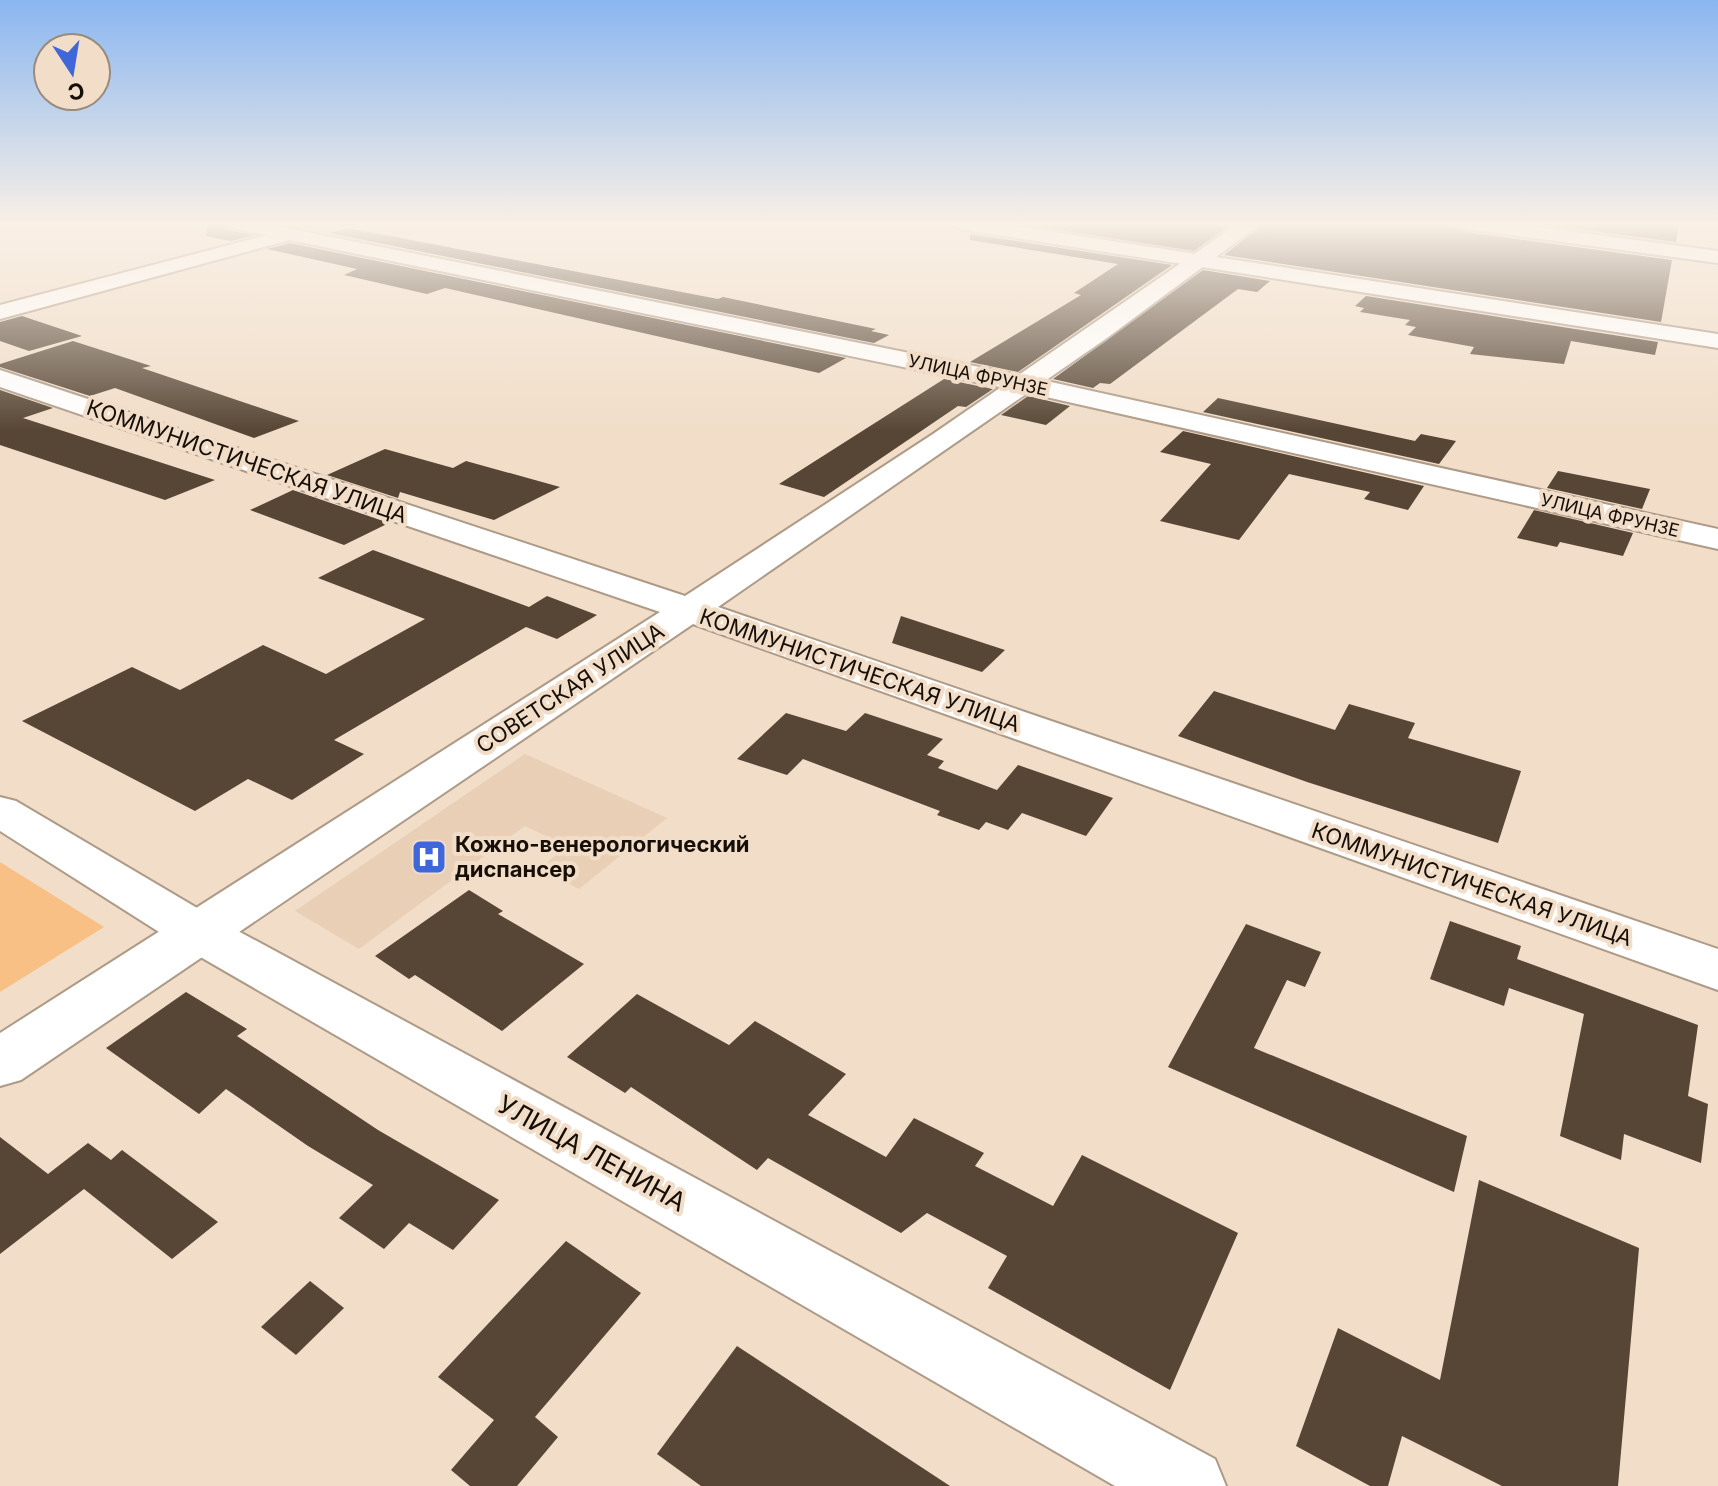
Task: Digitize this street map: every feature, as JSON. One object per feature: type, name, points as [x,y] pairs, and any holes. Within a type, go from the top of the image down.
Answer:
[{"type":"street","points":[[0,312],[74,292]]},
{"type":"street","name":"УЛИЦА ФРУНЗЕ","points":[[573,292],[1024,384],[1718,539]]},
{"type":"street","name":"СОВЕТСКАЯ УЛИЦА","points":[[0,1063],[196,931],[690,610],[1155,292]]},
{"type":"street","points":[[1407,292],[1718,341]]},
{"type":"street","name":"КОММУНИСТИЧЕСКАЯ УЛИЦА","points":[[0,378],[690,610],[1718,970]]},
{"type":"street","name":"УЛИЦА ЛЕНИНА","points":[[0,811],[196,931],[1188,1486]]},
{"type":"shaded area","name":"Кожно-венерологический диспансер","points":[[525,754],[667,818],[579,889],[539,869],[567,846],[525,826],[359,949],[295,911]]},
{"type":"shaded area","points":[[0,862],[104,927],[0,992]]},
{"type":"building","points":[[464,292],[529,292],[846,358],[819,373]]},
{"type":"building","points":[[623,292],[683,292],[718,299],[723,297],[876,329],[871,331],[889,335],[874,343]]},
{"type":"building","points":[[1133,292],[1018,372],[970,362],[1081,295],[1074,293]]},
{"type":"building","points":[[1172,292],[1233,292],[1110,384],[1100,383],[1093,388],[1053,379]]},
{"type":"building","points":[[1468,292],[1666,292],[1661,322]]},
{"type":"building","points":[[1366,296],[1658,342],[1655,355],[1571,341],[1564,364],[1470,354],[1474,347],[1408,335],[1416,327],[1405,325],[1410,320],[1360,312],[1364,308],[1355,306]]},
{"type":"building","points":[[22,316],[82,336],[29,351],[0,341],[0,322]]},
{"type":"building","points":[[73,341],[151,366],[142,368],[299,421],[254,438],[115,388],[90,396],[0,367],[0,364]]},
{"type":"building","points":[[944,379],[993,389],[966,407],[958,406],[824,497],[779,484]]},
{"type":"building","points":[[0,390],[53,408],[23,418],[215,480],[165,500],[0,445]]},
{"type":"building","points":[[1028,396],[1070,406],[1046,425],[1001,415]]},
{"type":"building","points":[[1218,398],[1415,441],[1421,434],[1456,441],[1439,464],[1203,412]]},
{"type":"building","points":[[1183,431],[1424,486],[1408,510],[1364,499],[1370,492],[1289,474],[1239,540],[1160,521],[1211,464],[1160,452]]},
{"type":"building","points":[[385,449],[453,468],[466,461],[560,487],[494,520],[400,492],[398,498],[327,475]]},
{"type":"building","points":[[1558,471],[1650,489],[1642,509],[1547,488]]},
{"type":"building","points":[[293,490],[389,523],[344,545],[250,510]]},
{"type":"building","points":[[1534,510],[1633,533],[1623,556],[1560,542],[1557,547],[1517,538]]},
{"type":"building","points":[[373,550],[529,607],[547,596],[597,615],[557,639],[526,627],[334,740],[364,754],[292,800],[248,779],[195,811],[22,721],[132,667],[180,690],[263,645],[326,674],[425,619],[318,578]]},
{"type":"building","points":[[901,616],[1005,650],[982,672],[892,643]]},
{"type":"building","points":[[1214,691],[1335,730],[1349,704],[1415,723],[1408,738],[1521,771],[1498,843],[1307,782],[1178,736]]},
{"type":"building","points":[[786,713],[846,731],[865,713],[943,739],[927,755],[944,761],[938,768],[997,790],[1018,765],[1113,798],[1086,836],[1022,813],[1008,830],[986,822],[979,830],[937,815],[940,811],[803,759],[787,775],[737,759]]},
{"type":"building","points":[[469,890],[503,911],[498,914],[584,964],[502,1031],[415,975],[409,979],[375,956]]},
{"type":"building","points":[[1450,921],[1521,946],[1517,959],[1698,1025],[1688,1096],[1708,1104],[1701,1163],[1624,1134],[1621,1160],[1560,1136],[1584,1014],[1509,988],[1504,1006],[1430,979]]},
{"type":"building","points":[[1246,924],[1321,952],[1305,987],[1287,980],[1254,1048],[1467,1136],[1454,1192],[1168,1067]]},
{"type":"building","points":[[186,992],[247,1029],[237,1036],[378,1130],[499,1200],[453,1250],[409,1223],[384,1249],[339,1218],[373,1185],[308,1146],[226,1089],[199,1114],[106,1048]]},
{"type":"building","points":[[637,994],[729,1045],[755,1021],[846,1074],[808,1115],[886,1157],[914,1118],[984,1153],[975,1166],[1053,1206],[1082,1155],[1238,1233],[1170,1390],[988,1288],[1007,1256],[927,1213],[901,1233],[768,1158],[757,1170],[631,1087],[625,1093],[567,1057]]},
{"type":"building","points":[[0,1137],[48,1174],[88,1143],[111,1160],[122,1150],[218,1222],[172,1259],[84,1189],[0,1254]]},
{"type":"building","points":[[1479,1180],[1639,1248],[1618,1486],[1502,1486],[1402,1436],[1388,1486],[1370,1486],[1296,1446],[1338,1328],[1440,1380]]},
{"type":"building","points":[[566,1241],[641,1293],[535,1417],[558,1437],[517,1486],[470,1486],[451,1470],[494,1420],[438,1377]]},
{"type":"building","points":[[310,1281],[344,1308],[296,1355],[261,1327]]},
{"type":"building","points":[[737,1346],[950,1486],[701,1486],[657,1454]]},
{"type":"place","name":"Кожно-венерологический диспансер","points":[[429,857]]}]
